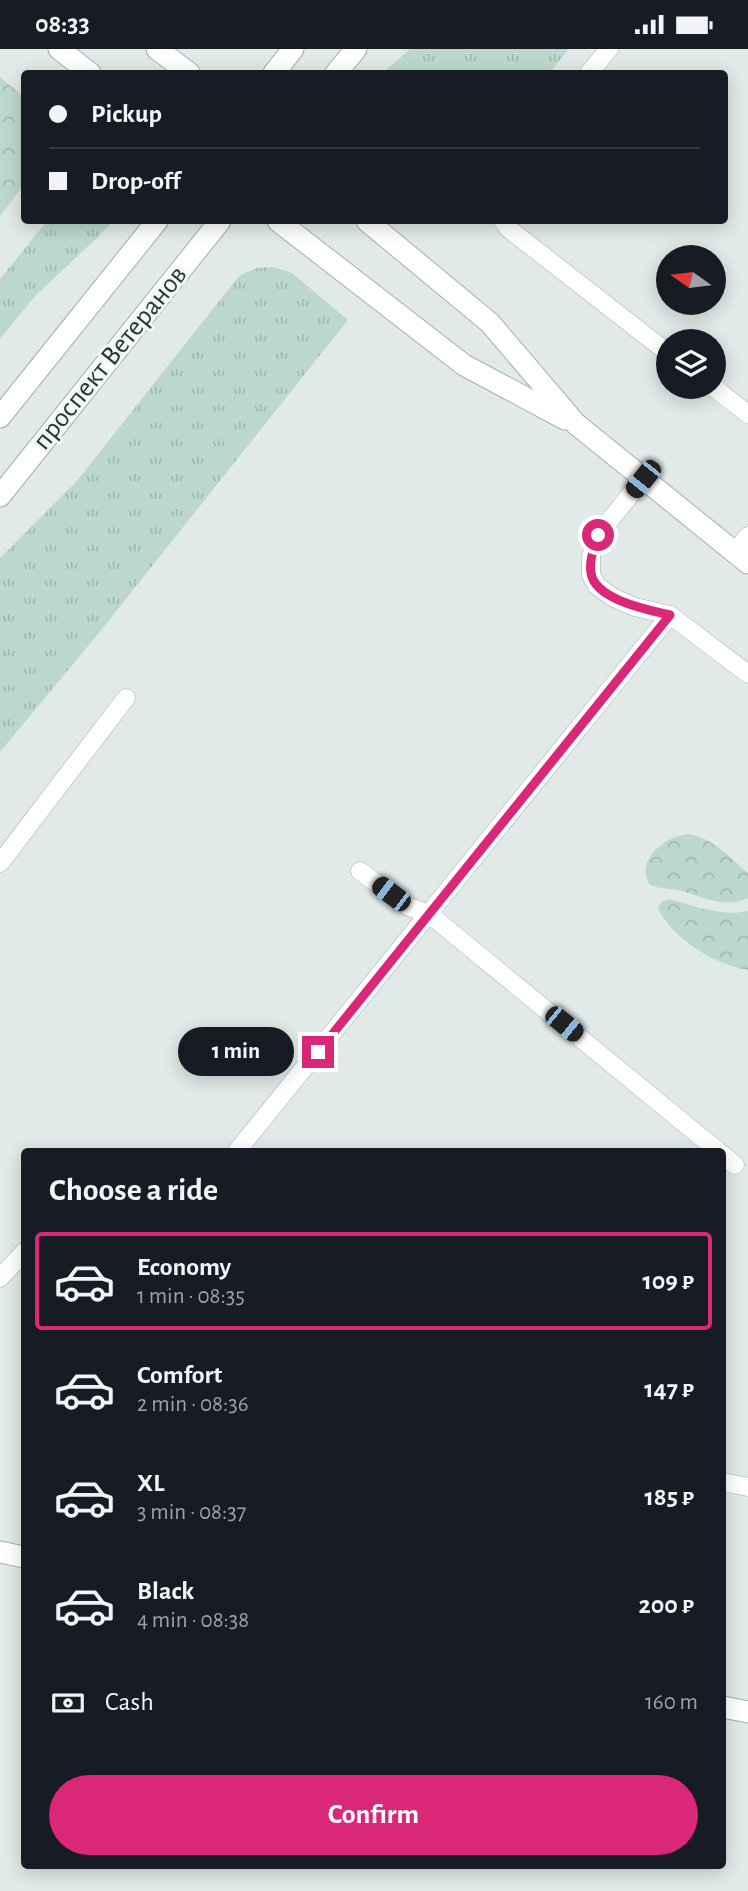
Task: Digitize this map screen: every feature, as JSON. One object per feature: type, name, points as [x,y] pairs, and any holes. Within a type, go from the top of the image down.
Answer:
[{"type":"street","points":[[59,49],[86,70]]},
{"type":"street","points":[[157,49],[185,70]]},
{"type":"street","points":[[276,70],[293,49]]},
{"type":"street","points":[[338,70],[356,49]]},
{"type":"street","name":"проспект Ветеранов","points":[[0,417],[155,224]]},
{"type":"street","name":"проспект Ветеранов","points":[[0,496],[218,224]]},
{"type":"street","points":[[282,224],[464,365],[576,425],[741,558]]},
{"type":"street","points":[[371,224],[490,323],[576,425]]},
{"type":"street","points":[[0,1552],[21,1556]]},
{"type":"street","points":[[726,1708],[748,1712]]},
{"type":"lane","points":[[592,70],[609,49]]},
{"type":"lane","points":[[505,224],[656,344]]},
{"type":"lane","points":[[726,397],[748,414]]},
{"type":"lane","points":[[643,479],[598,535],[591,557],[591,575],[597,586],[614,598],[635,607],[670,615],[748,674]]},
{"type":"lane","points":[[741,558],[748,536]]},
{"type":"lane","points":[[239,1148],[670,615]]},
{"type":"lane","points":[[0,863],[126,698]]},
{"type":"lane","points":[[360,871],[407,906],[429,914],[714,1148]]},
{"type":"lane","points":[[0,1277],[21,1255]]},
{"type":"lane","points":[[726,1483],[748,1487]]},
{"type":"green space","points":[[410,49],[569,49],[552,70],[386,70]]},
{"type":"green space","points":[[0,77],[21,94],[21,189],[0,216]]},
{"type":"green space","points":[[45,224],[110,224],[35,296],[0,339],[0,279]]},
{"type":"green space","points":[[274,267],[292,273],[348,320],[98,634],[0,752],[0,558],[76,482],[239,276],[256,268]]},
{"type":"green space","points":[[688,834],[713,844],[748,873],[748,898],[730,903],[721,902],[650,885],[646,867],[654,851],[670,839]]},
{"type":"green space","points":[[669,899],[718,912],[748,911],[748,970],[709,956],[674,931],[658,909],[662,902]]},
{"type":"route","points":[[318,1052],[670,615],[635,607],[614,598],[597,586],[591,575],[591,557],[598,535]]}]
